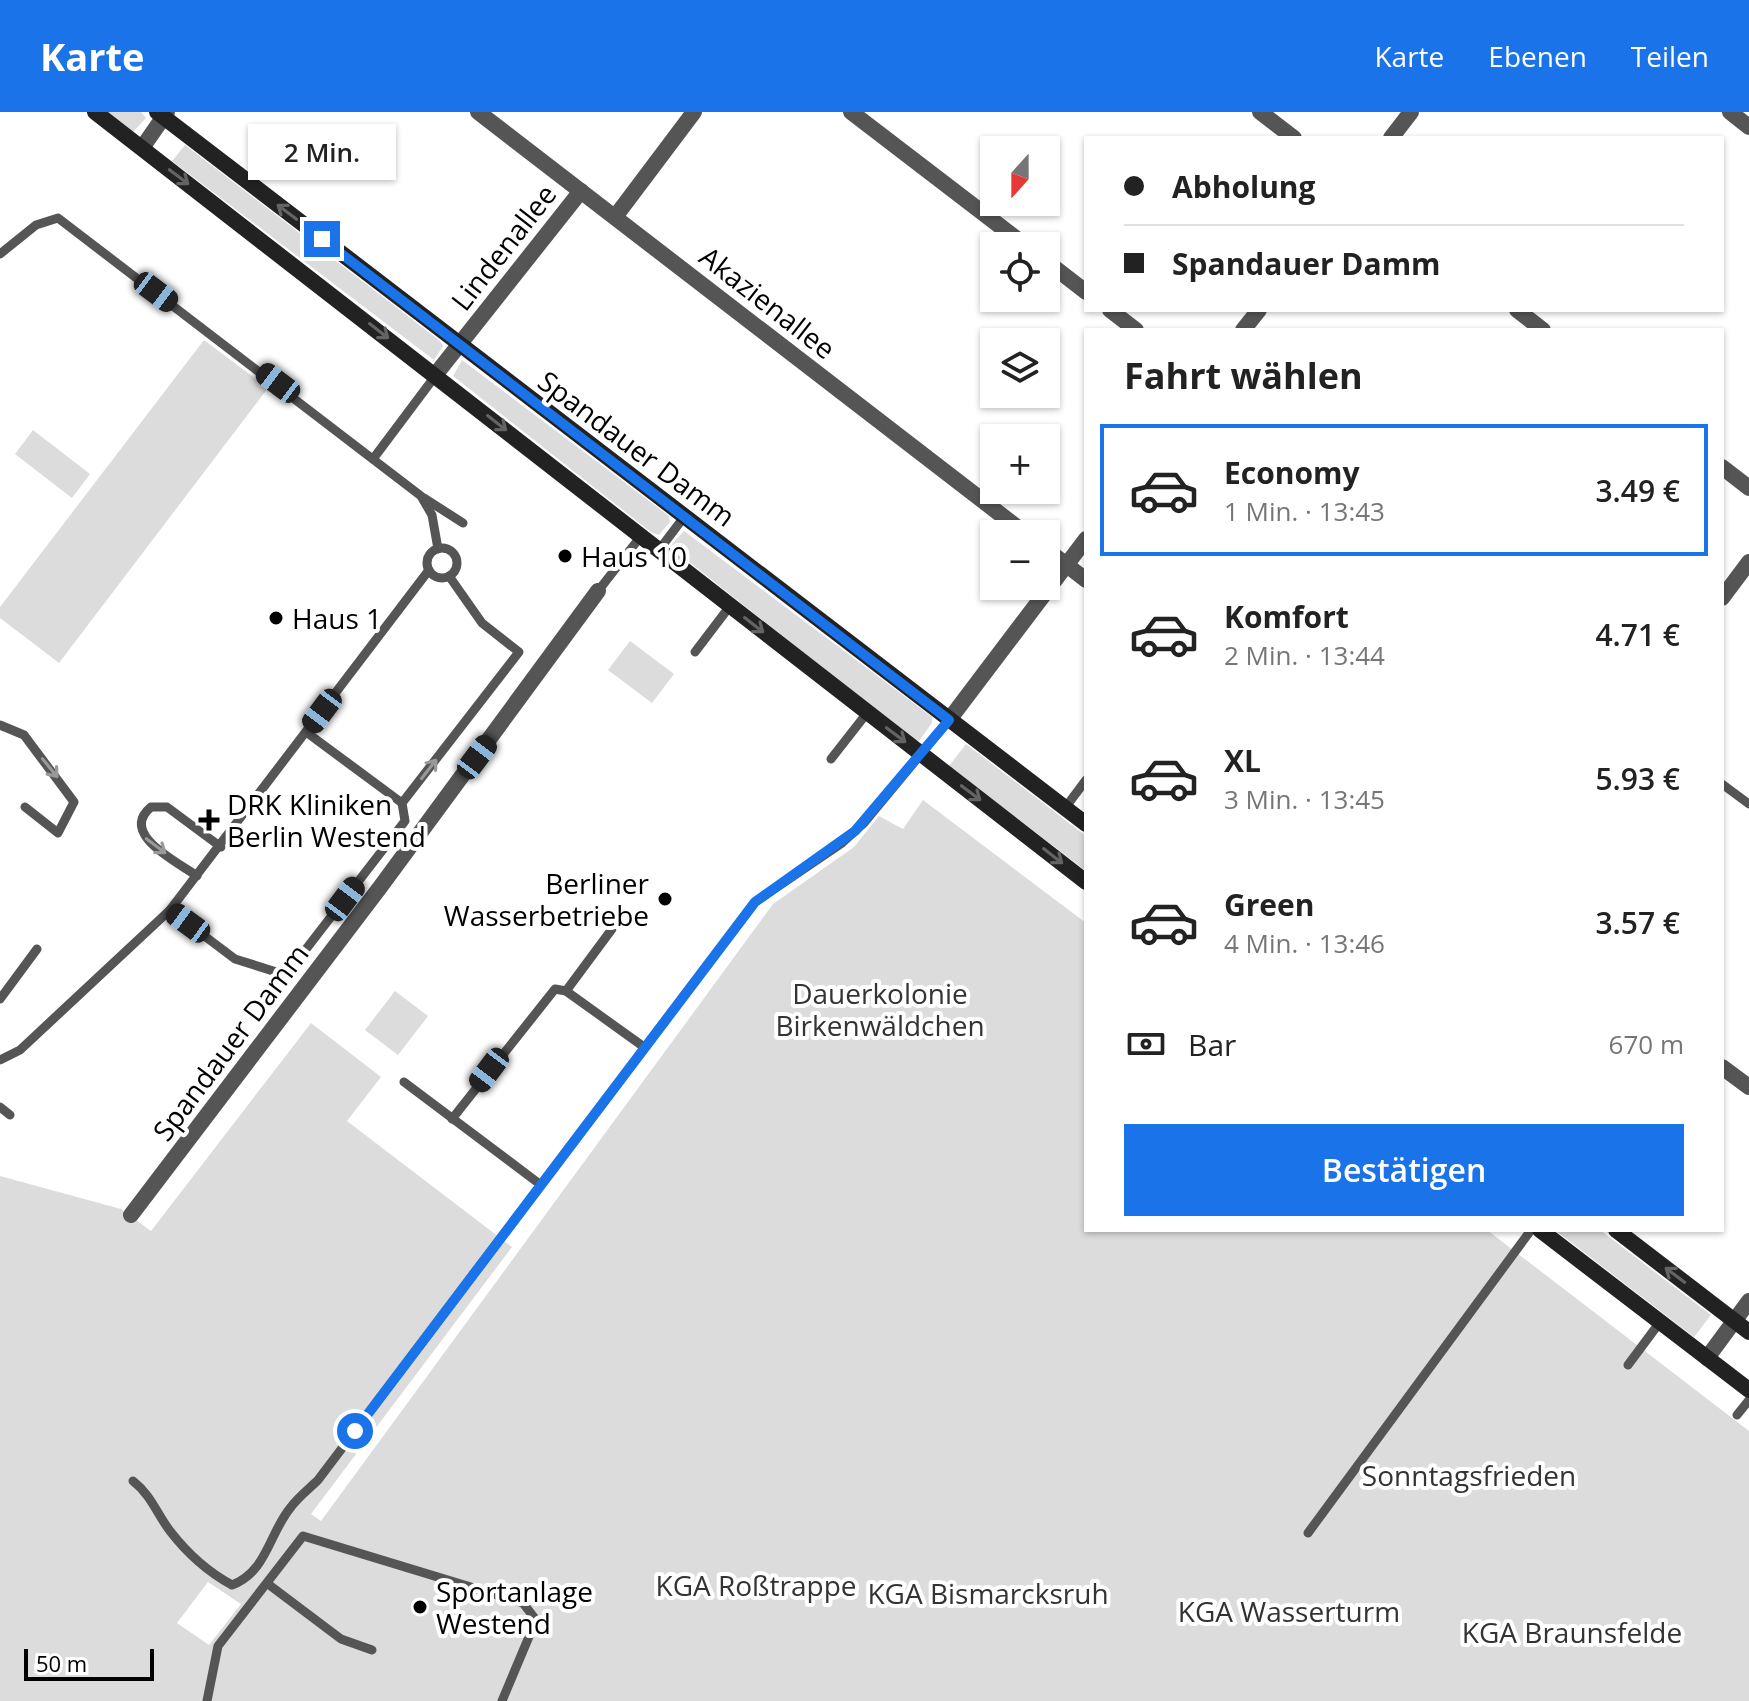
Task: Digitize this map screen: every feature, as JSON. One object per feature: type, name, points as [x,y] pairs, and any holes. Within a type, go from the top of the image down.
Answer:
[{"type":"main road","points":[[95,112],[1084,880]]},
{"type":"main road","name":"Spandauer Damm","points":[[162,114],[1084,822]]},
{"type":"main road","points":[[1543,1232],[1749,1390]]},
{"type":"main road","points":[[1619,1232],[1749,1332]]},
{"type":"street","name":"Akazienallee","points":[[478,112],[1008,520]]},
{"type":"street","points":[[615,217],[694,112]]},
{"type":"street","points":[[851,112],[1008,232]]},
{"type":"street","points":[[1260,112],[1291,136]]},
{"type":"street","points":[[1393,136],[1411,112]]},
{"type":"street","points":[[1730,112],[1749,127]]},
{"type":"street","points":[[142,148],[162,114]]},
{"type":"street","name":"Lindenallee","points":[[436,374],[581,191]]},
{"type":"street","points":[[1060,272],[1084,290]]},
{"type":"street","points":[[1113,312],[1133,328]]},
{"type":"street","points":[[1245,328],[1257,312]]},
{"type":"street","points":[[1520,312],[1540,328]]},
{"type":"street","points":[[1724,469],[1749,488]]},
{"type":"street","points":[[949,720],[1084,542]]},
{"type":"street","points":[[1060,560],[1084,578]]},
{"type":"street","points":[[1724,595],[1749,562]]},
{"type":"street","name":"Spandauer Damm","points":[[131,1215],[381,886],[598,591]]},
{"type":"street","points":[[1724,1068],[1749,1087]]},
{"type":"street","points":[[1707,1358],[1749,1301]]},
{"type":"lane","points":[[0,254],[36,225],[58,218],[421,496],[463,523]]},
{"type":"lane","points":[[373,459],[436,374]]},
{"type":"lane","points":[[421,496],[432,515],[438,549]]},
{"type":"lane","points":[[659,550],[684,517]]},
{"type":"lane","points":[[598,591],[641,536]]},
{"type":"lane","points":[[0,1060],[20,1050],[170,910],[429,570],[429,555],[438,549],[448,549],[456,557],[456,568],[449,576],[440,578],[429,570]]},
{"type":"lane","points":[[402,803],[519,652],[482,623],[449,576]]},
{"type":"lane","points":[[695,652],[730,606]]},
{"type":"lane","points":[[831,759],[867,713]]},
{"type":"lane","points":[[133,1481],[147,1492],[171,1532],[210,1573],[232,1585],[246,1579],[270,1548],[290,1507],[318,1480],[755,902],[842,843],[922,755],[949,720]]},
{"type":"lane","points":[[0,725],[24,735],[74,802],[58,833],[25,807]]},
{"type":"lane","points":[[170,910],[235,959],[286,975],[405,821],[402,803],[306,732]]},
{"type":"lane","points":[[1065,808],[1084,783]]},
{"type":"lane","points":[[1724,785],[1749,804]]},
{"type":"lane","points":[[197,876],[146,839],[139,825],[142,814],[151,807],[167,807],[221,847]]},
{"type":"lane","points":[[566,991],[612,929]]},
{"type":"lane","points":[[0,999],[37,949]]},
{"type":"lane","points":[[452,1119],[555,989],[566,991],[644,1047]]},
{"type":"lane","points":[[404,1082],[541,1185]]},
{"type":"lane","points":[[0,1107],[10,1115]]},
{"type":"lane","points":[[1308,1533],[1530,1232]]},
{"type":"lane","points":[[1628,1365],[1660,1322]]},
{"type":"lane","points":[[1737,1415],[1749,1400]]},
{"type":"lane","points":[[207,1701],[218,1646],[303,1536],[523,1603],[536,1620],[502,1701]]},
{"type":"lane","points":[[268,1584],[341,1639],[372,1650]]},
{"type":"green space","points":[[108,112],[141,112],[146,118],[133,132]]},
{"type":"green space","points":[[185,145],[440,341],[443,346],[434,360],[172,161]]},
{"type":"green space","points":[[204,340],[268,388],[59,663],[0,618],[0,607]]},
{"type":"green space","points":[[462,360],[669,516],[670,522],[659,535],[652,533],[453,376]]},
{"type":"green space","points":[[33,430],[90,474],[72,498],[15,454]]},
{"type":"green space","points":[[684,531],[932,717],[932,723],[919,741],[674,550],[672,544]]},
{"type":"green space","points":[[630,641],[674,674],[652,703],[608,670]]},
{"type":"green space","points":[[966,744],[1084,834],[1084,869],[949,766]]},
{"type":"green space","points":[[923,800],[1084,921],[1084,1232],[1490,1232],[1749,1431],[1749,1701],[0,1701],[0,1176],[121,1209],[151,1231],[311,1023],[381,1077],[347,1121],[512,1247],[311,1514],[321,1521],[773,904],[854,847],[879,816],[903,829]],"holes":[[[208,1582],[241,1604],[209,1645],[177,1623]]]},
{"type":"green space","points":[[395,991],[428,1016],[398,1055],[365,1030]]},
{"type":"green space","points":[[1558,1232],[1603,1232],[1711,1315],[1694,1337]]},
{"type":"place","name":"Haus 10","points":[[565,556]]},
{"type":"place","name":"Haus 1","points":[[276,618]]},
{"type":"place","name":"DRK Kliniken Berlin Westend","points":[[209,820]]},
{"type":"place","name":"Berliner Wasserbetriebe","points":[[665,899]]},
{"type":"place","name":"Sportanlage Westend","points":[[420,1607]]},
{"type":"route","points":[[322,239],[949,720],[864,823],[842,843],[755,902],[355,1431]]},
{"type":"park label","name":"Dauerkolonie Birkenwäldchen","points":[[880,1009]]},
{"type":"park label","name":"Sonntagsfrieden","points":[[1469,1475]]},
{"type":"park label","name":"KGA Roßtrappe","points":[[756,1585]]},
{"type":"park label","name":"KGA Bismarcksruh","points":[[988,1593]]},
{"type":"park label","name":"KGA Wasserturm","points":[[1289,1611]]},
{"type":"park label","name":"KGA Braunsfelde","points":[[1572,1632]]}]
